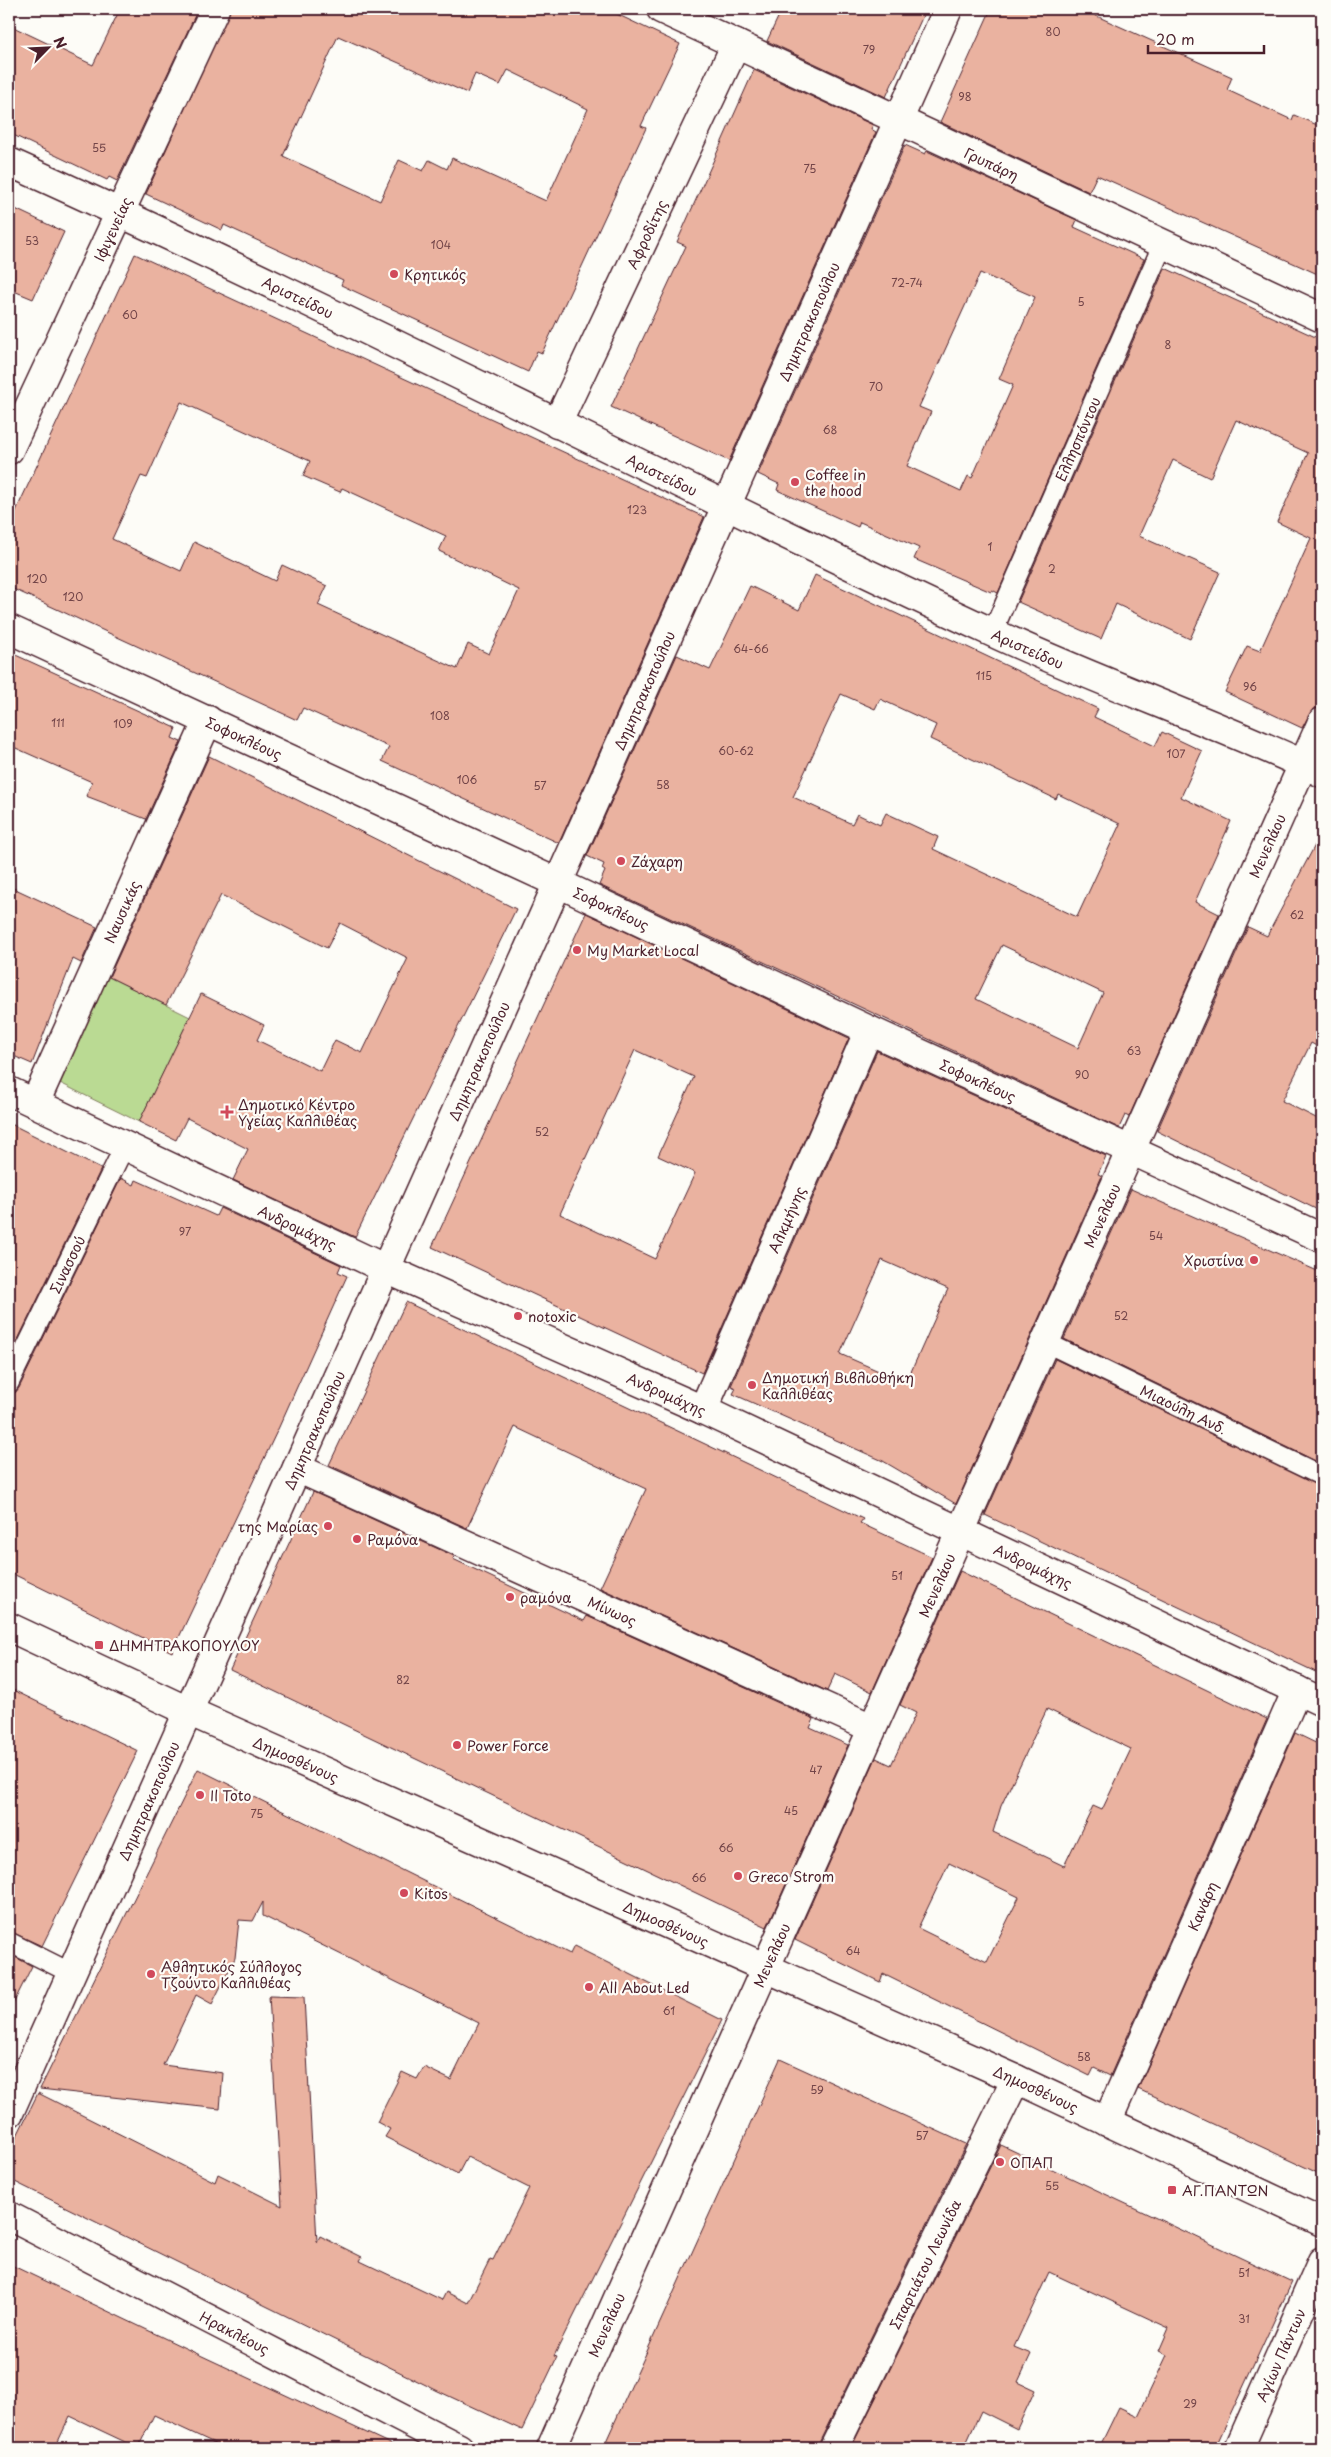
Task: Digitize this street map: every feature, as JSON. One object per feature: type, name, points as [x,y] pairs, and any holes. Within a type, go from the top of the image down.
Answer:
[{"type":"street","name":"Ιφιγενείας","points":[[9,450],[215,9]]},
{"type":"street","name":"Γρυπάρη","points":[[661,9],[1322,318]]},
{"type":"street","name":"Δημητρακοπούλου","points":[[9,2113],[948,9]]},
{"type":"street","name":"Αφροδίτης","points":[[557,424],[736,44]]},
{"type":"street","name":"Αριστείδου","points":[[9,162],[120,212],[726,507],[992,633],[1313,769]]},
{"type":"street","name":"Σοφοκλέους","points":[[9,628],[558,882],[869,1030],[1322,1238]]},
{"type":"street","name":"Ναυσικάς","points":[[35,1104],[208,720]]},
{"type":"street","name":"Μενελάου","points":[[551,2448],[1131,1149],[1313,769],[1322,722]]},
{"type":"street","name":"Αλκμήνης","points":[[703,1410],[869,1030]]},
{"type":"street","name":"Ανδρομάχης","points":[[9,1091],[386,1269],[703,1410],[1322,1702]]},
{"type":"street","name":"Μίνωος","points":[[297,1468],[872,1728]]},
{"type":"street","name":"Δημοσθένους","points":[[9,1627],[188,1711],[1016,2079],[1322,2222]]},
{"type":"street","name":"Κανάρη","points":[[1107,2122],[1296,1690]]},
{"type":"street","name":"Σπαρτιάτου Λεωνίδα","points":[[834,2448],[1016,2079]]},
{"type":"street","name":"Ηρακλέους","points":[[9,2216],[459,2448]]},
{"type":"street","name":"Αγίων Πάντων","points":[[1238,2448],[1322,2261]]},
{"type":"lane","name":"Ελλησπόντου","points":[[992,633],[1163,244]]},
{"type":"lane","name":"Σινασσού","points":[[9,1384],[125,1145]]},
{"type":"lane","name":"Μιαούλη Ανδ.","points":[[1045,1342],[1322,1476]]},
{"type":"lane","points":[[9,1942],[72,1973]]},
{"type":"green space","points":[[103,974],[190,1017],[139,1122],[52,1079]]},
{"type":"building","points":[[120,9],[198,9],[117,181],[109,177],[107,180],[9,133],[9,25],[93,65]]},
{"type":"building","points":[[230,9],[606,9],[680,44],[641,126],[646,128],[542,353],[537,351],[528,372],[341,285],[343,280],[224,225],[222,230],[146,194]],"holes":[[[338,36],[467,93],[475,74],[500,85],[508,70],[588,109],[546,201],[452,158],[447,169],[429,160],[423,171],[399,160],[380,201],[283,156]]]},
{"type":"building","points":[[782,9],[926,9],[886,97],[767,41]]},
{"type":"building","points":[[991,9],[1081,9],[1232,77],[1227,90],[1292,120],[1294,115],[1322,127],[1322,276],[1097,175],[1089,192],[940,122]]},
{"type":"building","points":[[754,70],[873,125],[871,129],[876,132],[729,461],[611,407],[686,246],[677,242]]},
{"type":"building","points":[[905,145],[925,154],[927,151],[1077,220],[1074,227],[1144,259],[998,593],[992,590],[991,592],[914,559],[919,548],[860,522],[858,527],[777,490],[779,484],[758,474]],"holes":[[[980,273],[1035,297],[999,379],[1013,385],[972,478],[968,476],[961,491],[907,466],[931,412],[919,407]]]},
{"type":"building","points":[[9,206],[64,232],[33,299],[9,289]]},
{"type":"building","points":[[135,254],[704,517],[559,843],[382,761],[389,747],[303,708],[297,720],[9,587],[9,526]],"holes":[[[181,402],[310,461],[303,476],[340,492],[342,488],[446,536],[439,551],[519,590],[489,654],[468,644],[457,669],[318,605],[327,586],[282,565],[275,581],[194,542],[181,571],[112,539],[141,476],[147,478]]]},
{"type":"building","points":[[1165,268],[1322,340],[1322,707],[1312,710],[1302,728],[1225,692],[1247,646],[1260,651],[1311,538],[1277,522],[1308,453],[1236,420],[1210,478],[1173,460],[1139,536],[1220,572],[1190,639],[1116,604],[1101,639],[1018,602]]},
{"type":"building","points":[[815,575],[1098,709],[1094,717],[1155,746],[1162,732],[1202,751],[1181,797],[1231,821],[1195,902],[1219,914],[1129,1117],[1125,1115],[1119,1128],[599,885],[605,871],[602,869],[604,864],[587,856],[677,655],[710,670],[750,586],[799,610]],"holes":[[[841,694],[875,709],[880,699],[936,725],[930,739],[1056,799],[1058,794],[1120,824],[1077,917],[933,849],[938,837],[886,813],[880,825],[857,814],[852,824],[793,797]],[[1002,945],[1103,993],[1078,1048],[976,999]]]},
{"type":"building","points":[[9,652],[176,728],[172,738],[181,742],[146,819],[86,796],[92,782],[9,745]]},
{"type":"building","points":[[209,756],[516,909],[355,1237],[233,1180],[248,1149],[187,1118],[176,1140],[139,1122],[201,994],[264,1025],[257,1040],[320,1071],[335,1040],[362,1053],[408,958],[340,923],[327,948],[221,895],[166,1005],[109,977]]},
{"type":"building","points":[[1322,832],[1322,1049],[1311,1043],[1282,1101],[1322,1121],[1322,1212],[1157,1131],[1248,927],[1267,936]]},
{"type":"building","points":[[9,886],[97,927],[81,963],[73,959],[32,1064],[9,1054]]},
{"type":"building","points":[[586,913],[849,1038],[702,1373],[432,1247]],"holes":[[[635,1050],[694,1077],[658,1156],[695,1173],[655,1259],[560,1214]]]},
{"type":"building","points":[[877,1051],[1106,1156],[1098,1174],[1102,1176],[956,1504],[883,1461],[733,1394],[736,1388],[731,1386]],"holes":[[[882,1260],[948,1289],[906,1383],[840,1354]]]},
{"type":"building","points":[[9,1123],[101,1169],[9,1358]]},
{"type":"building","points":[[121,1178],[134,1185],[136,1180],[216,1216],[220,1208],[341,1265],[338,1272],[347,1276],[279,1427],[172,1652],[9,1572],[9,1394],[15,1393],[19,1388]]},
{"type":"building","points":[[1131,1189],[1322,1273],[1322,1464],[1064,1339]]},
{"type":"building","points":[[406,1302],[863,1519],[860,1523],[932,1557],[872,1692],[835,1674],[827,1691],[600,1588],[646,1489],[515,1427],[467,1528],[329,1465]]},
{"type":"building","points":[[1055,1359],[1322,1487],[1322,1675],[985,1515]]},
{"type":"building","points":[[313,1492],[454,1556],[453,1559],[584,1621],[587,1616],[814,1719],[810,1728],[848,1745],[767,1927],[230,1670]]},
{"type":"building","points":[[960,1571],[1267,1719],[1110,2076],[1094,2068],[1090,2076],[883,1974],[880,1982],[795,1940],[876,1758],[891,1765],[916,1713],[900,1705]],"holes":[[[1047,1709],[1131,1749],[1102,1810],[1093,1806],[1064,1866],[993,1832],[1001,1806]],[[949,1863],[1019,1897],[987,1962],[918,1928]]]},
{"type":"building","points":[[9,1688],[138,1751],[42,1946],[9,1931]]},
{"type":"building","points":[[1295,1733],[1322,1746],[1322,2175],[1138,2089]]},
{"type":"building","points":[[198,1769],[570,1954],[574,1946],[722,2020],[554,2356],[557,2357],[522,2430],[438,2391],[9,2179],[9,2152],[38,2093],[215,2182],[218,2174],[282,2206],[269,1996],[304,1997],[317,2242],[320,2236],[362,2257],[360,2261],[442,2300],[446,2292],[468,2303],[490,2259],[493,2260],[529,2188],[467,2157],[458,2174],[385,2137],[390,2129],[377,2122],[402,2072],[417,2079],[424,2067],[451,2080],[479,2023],[263,1916],[263,1902],[253,1921],[239,1920],[235,1958],[212,2004],[196,1995],[163,2065],[223,2073],[220,2109],[40,2089]]},
{"type":"building","points":[[9,1954],[32,1966],[9,2012]]},
{"type":"building","points":[[780,2059],[966,2144],[818,2448],[603,2448]]},
{"type":"building","points":[[1001,2145],[1292,2282],[1215,2448],[1099,2448],[1119,2407],[1138,2416],[1167,2355],[1159,2351],[1169,2328],[1049,2272],[1014,2347],[1031,2354],[1018,2382],[1035,2390],[1017,2429],[981,2411],[964,2448],[851,2448]]},
{"type":"building","points":[[9,2264],[399,2448],[225,2448],[154,2415],[138,2448],[70,2416],[55,2448],[9,2448]]},
{"type":"place","name":"Κρητικός","points":[[394,274]]},
{"type":"place","name":"Coffee in the hood","points":[[795,482]]},
{"type":"place","name":"Ζάχαρη","points":[[621,861]]},
{"type":"place","name":"My Market Local","points":[[577,950]]},
{"type":"place","name":"Δημοτικό Κέντρο Υγείας Καλλιθέας","points":[[227,1112]]},
{"type":"place","name":"Χριστίνα","points":[[1254,1260]]},
{"type":"place","name":"notoxic","points":[[518,1316]]},
{"type":"place","name":"Δημοτική Βιβλιοθήκη Καλλιθέας","points":[[752,1385]]},
{"type":"place","name":"της Μαρίας","points":[[328,1526]]},
{"type":"place","name":"Ραμόνα","points":[[357,1539]]},
{"type":"place","name":"ραμόνα","points":[[510,1597]]},
{"type":"place","name":"ΔΗΜΗΤΡΑΚΟΠΟΥΛΟΥ","points":[[99,1645]]},
{"type":"place","name":"Power Force","points":[[457,1745]]},
{"type":"place","name":"Il Toto","points":[[200,1795]]},
{"type":"place","name":"Greco Strom","points":[[738,1876]]},
{"type":"place","name":"Kitos","points":[[404,1893]]},
{"type":"place","name":"Αθλητικός Σύλλογος Τζούντο Καλλιθέας","points":[[151,1974]]},
{"type":"place","name":"All About Led","points":[[589,1987]]},
{"type":"place","name":"ΟΠΑΠ","points":[[1000,2162]]},
{"type":"place","name":"ΑΓ.ΠΑΝΤΩΝ","points":[[1172,2190]]}]
